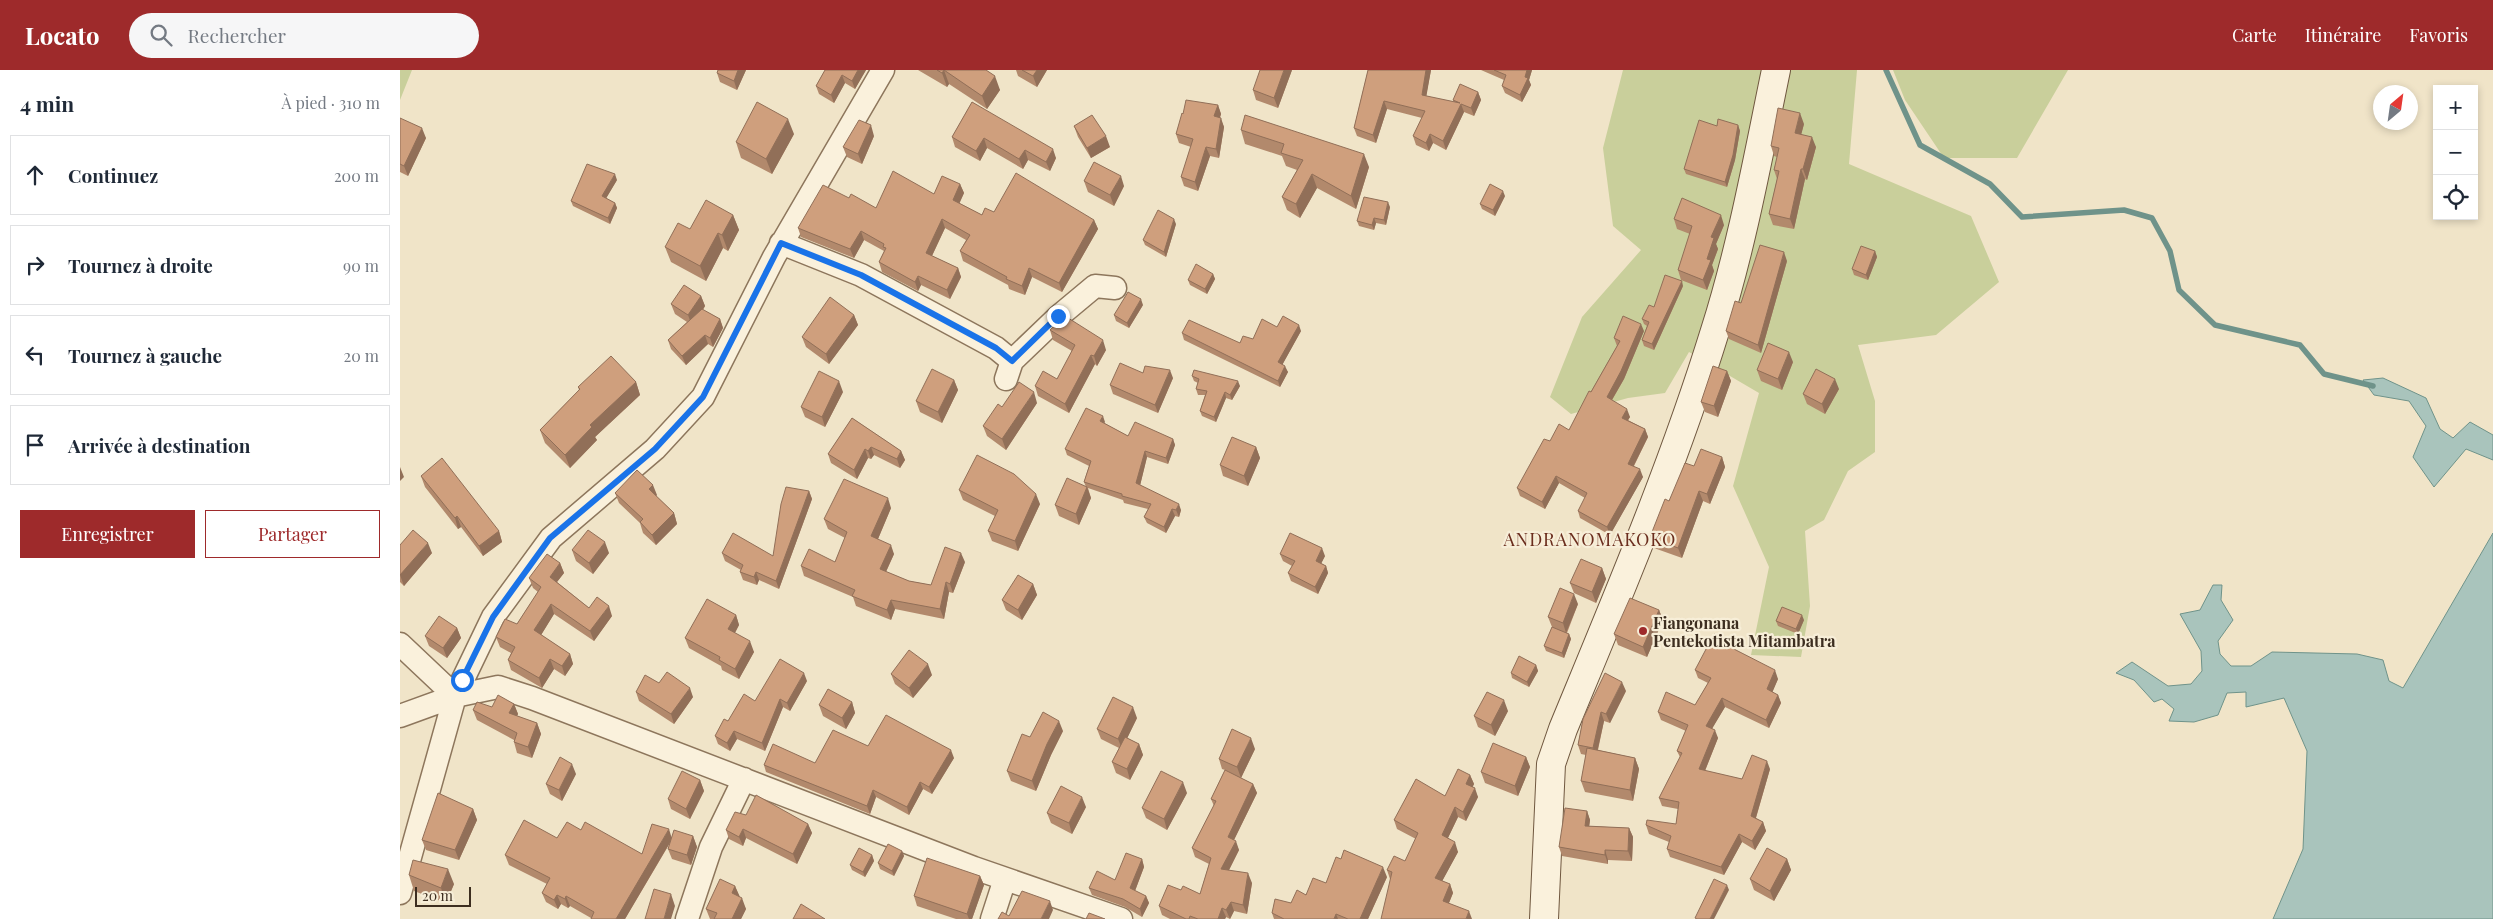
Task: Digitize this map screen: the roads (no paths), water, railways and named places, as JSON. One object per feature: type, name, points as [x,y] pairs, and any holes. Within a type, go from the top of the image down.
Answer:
[{"type":"street","points":[[400,893],[455,696],[493,617],[550,538],[655,449],[703,397],[781,243],[884,70]]},
{"type":"street","points":[[1544,919],[1551,764],[1562,729],[1649,519],[1716,330],[1746,218],[1776,70]]},
{"type":"street","points":[[781,243],[861,275],[996,348],[1009,370],[1058,316],[1095,286],[1115,288]]},
{"type":"street","points":[[400,644],[455,696]]},
{"type":"street","points":[[400,716],[455,696],[498,687],[1005,879],[1121,919]]},
{"type":"street","points":[[686,919],[711,847],[744,779]]},
{"type":"street","points":[[992,919],[1005,879]]},
{"type":"water","points":[[2383,378],[2426,398],[2440,429],[2453,438],[2470,422],[2493,435],[2493,460],[2466,449],[2434,487],[2413,457],[2426,426],[2409,401],[2374,395],[2363,380]]},
{"type":"water","points":[[2493,533],[2493,919],[2273,919],[2303,849],[2307,751],[2284,698],[2246,707],[2246,692],[2227,693],[2218,715],[2194,722],[2169,721],[2174,709],[2162,699],[2154,702],[2134,680],[2116,673],[2132,662],[2168,686],[2191,684],[2202,671],[2201,651],[2180,614],[2200,610],[2213,585],[2222,585],[2221,600],[2233,620],[2218,641],[2220,654],[2231,666],[2251,666],[2272,652],[2357,654],[2383,660],[2389,681],[2403,688]]},
{"type":"waterway","points":[[1886,70],[1920,145],[1990,184],[2022,217],[2124,210],[2152,218],[2170,251],[2179,290],[2215,325],[2300,345],[2324,374],[2373,386]]},
{"type":"place","name":"Fiangonana Pentekotista Mitambatra","points":[[1643,631]]},
{"type":"district","name":"ANDRANOMAKOKO","points":[[1590,539]]}]
